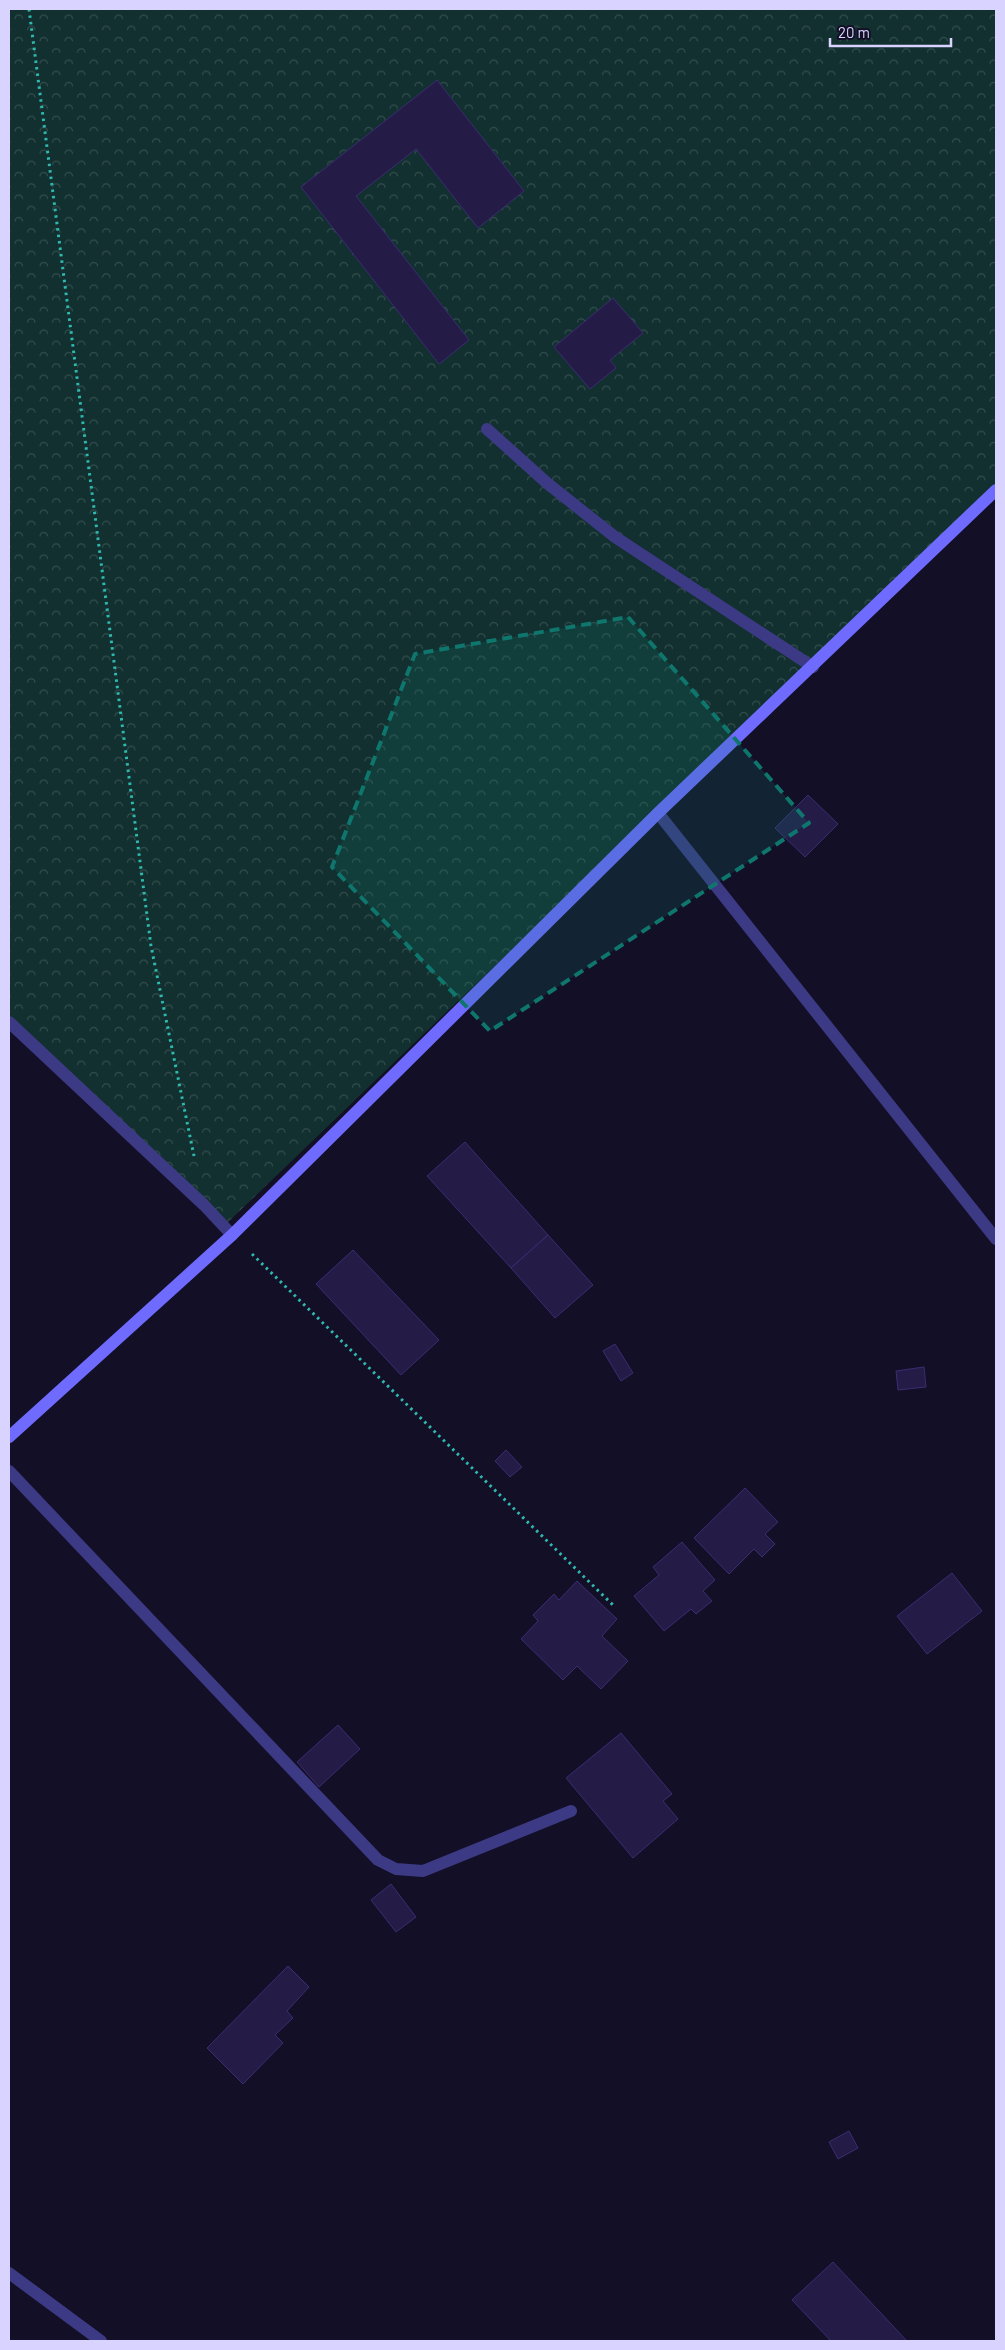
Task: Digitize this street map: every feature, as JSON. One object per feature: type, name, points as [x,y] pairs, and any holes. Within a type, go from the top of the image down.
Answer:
[{"type":"main road","points":[[9,1437],[232,1235],[658,813],[813,667],[996,490]]},
{"type":"street","points":[[487,429],[546,483],[615,537],[813,667]]},
{"type":"street","points":[[658,813],[996,1239]]},
{"type":"street","points":[[9,1022],[197,1198],[232,1235]]},
{"type":"street","points":[[9,1471],[378,1860],[396,1869],[423,1871],[571,1811]]},
{"type":"street","points":[[9,2273],[101,2341]]},
{"type":"path","points":[[29,9],[151,946],[194,1157]]},
{"type":"path","points":[[232,1235],[613,1605]]},
{"type":"highlighted area","points":[[628,617],[809,823],[490,1031],[332,867],[415,654]]},
{"type":"green space","points":[[9,9],[996,9],[996,484],[221,1229],[9,1026]]},
{"type":"building","points":[[437,80],[524,191],[478,228],[416,149],[356,196],[469,340],[439,364],[301,187]]},
{"type":"building","points":[[613,298],[643,333],[610,360],[616,368],[590,389],[554,347]]},
{"type":"building","points":[[808,795],[838,824],[805,857],[775,828]]},
{"type":"building","points":[[465,1142],[548,1235],[511,1268],[427,1176]]},
{"type":"building","points":[[548,1235],[593,1285],[555,1318],[511,1268]]},
{"type":"building","points":[[353,1250],[439,1340],[401,1375],[316,1284]]},
{"type":"building","points":[[615,1344],[633,1373],[621,1381],[603,1351]]},
{"type":"building","points":[[924,1367],[926,1387],[898,1390],[896,1371]]},
{"type":"building","points":[[506,1450],[522,1467],[510,1477],[495,1461]]},
{"type":"building","points":[[745,1488],[778,1522],[765,1534],[775,1544],[762,1557],[754,1549],[729,1574],[694,1538]]},
{"type":"building","points":[[682,1542],[715,1580],[703,1591],[712,1601],[696,1614],[691,1609],[664,1631],[634,1596],[659,1575],[653,1567]]},
{"type":"building","points":[[952,1573],[982,1611],[927,1654],[897,1616]]},
{"type":"building","points":[[577,1581],[617,1619],[602,1636],[628,1661],[601,1689],[577,1666],[563,1680],[521,1639],[538,1621],[533,1615],[554,1594],[559,1600]]},
{"type":"building","points":[[338,1725],[360,1749],[319,1787],[297,1762]]},
{"type":"building","points":[[621,1733],[672,1794],[663,1801],[678,1819],[633,1858],[566,1778]]},
{"type":"building","points":[[391,1884],[416,1917],[396,1932],[371,1900]]},
{"type":"building","points":[[288,1966],[309,1987],[287,2011],[293,2018],[275,2035],[283,2043],[243,2084],[207,2048]]},
{"type":"building","points":[[849,2131],[858,2148],[838,2159],[829,2142]]},
{"type":"building","points":[[833,2262],[907,2341],[831,2341],[792,2300]]}]
